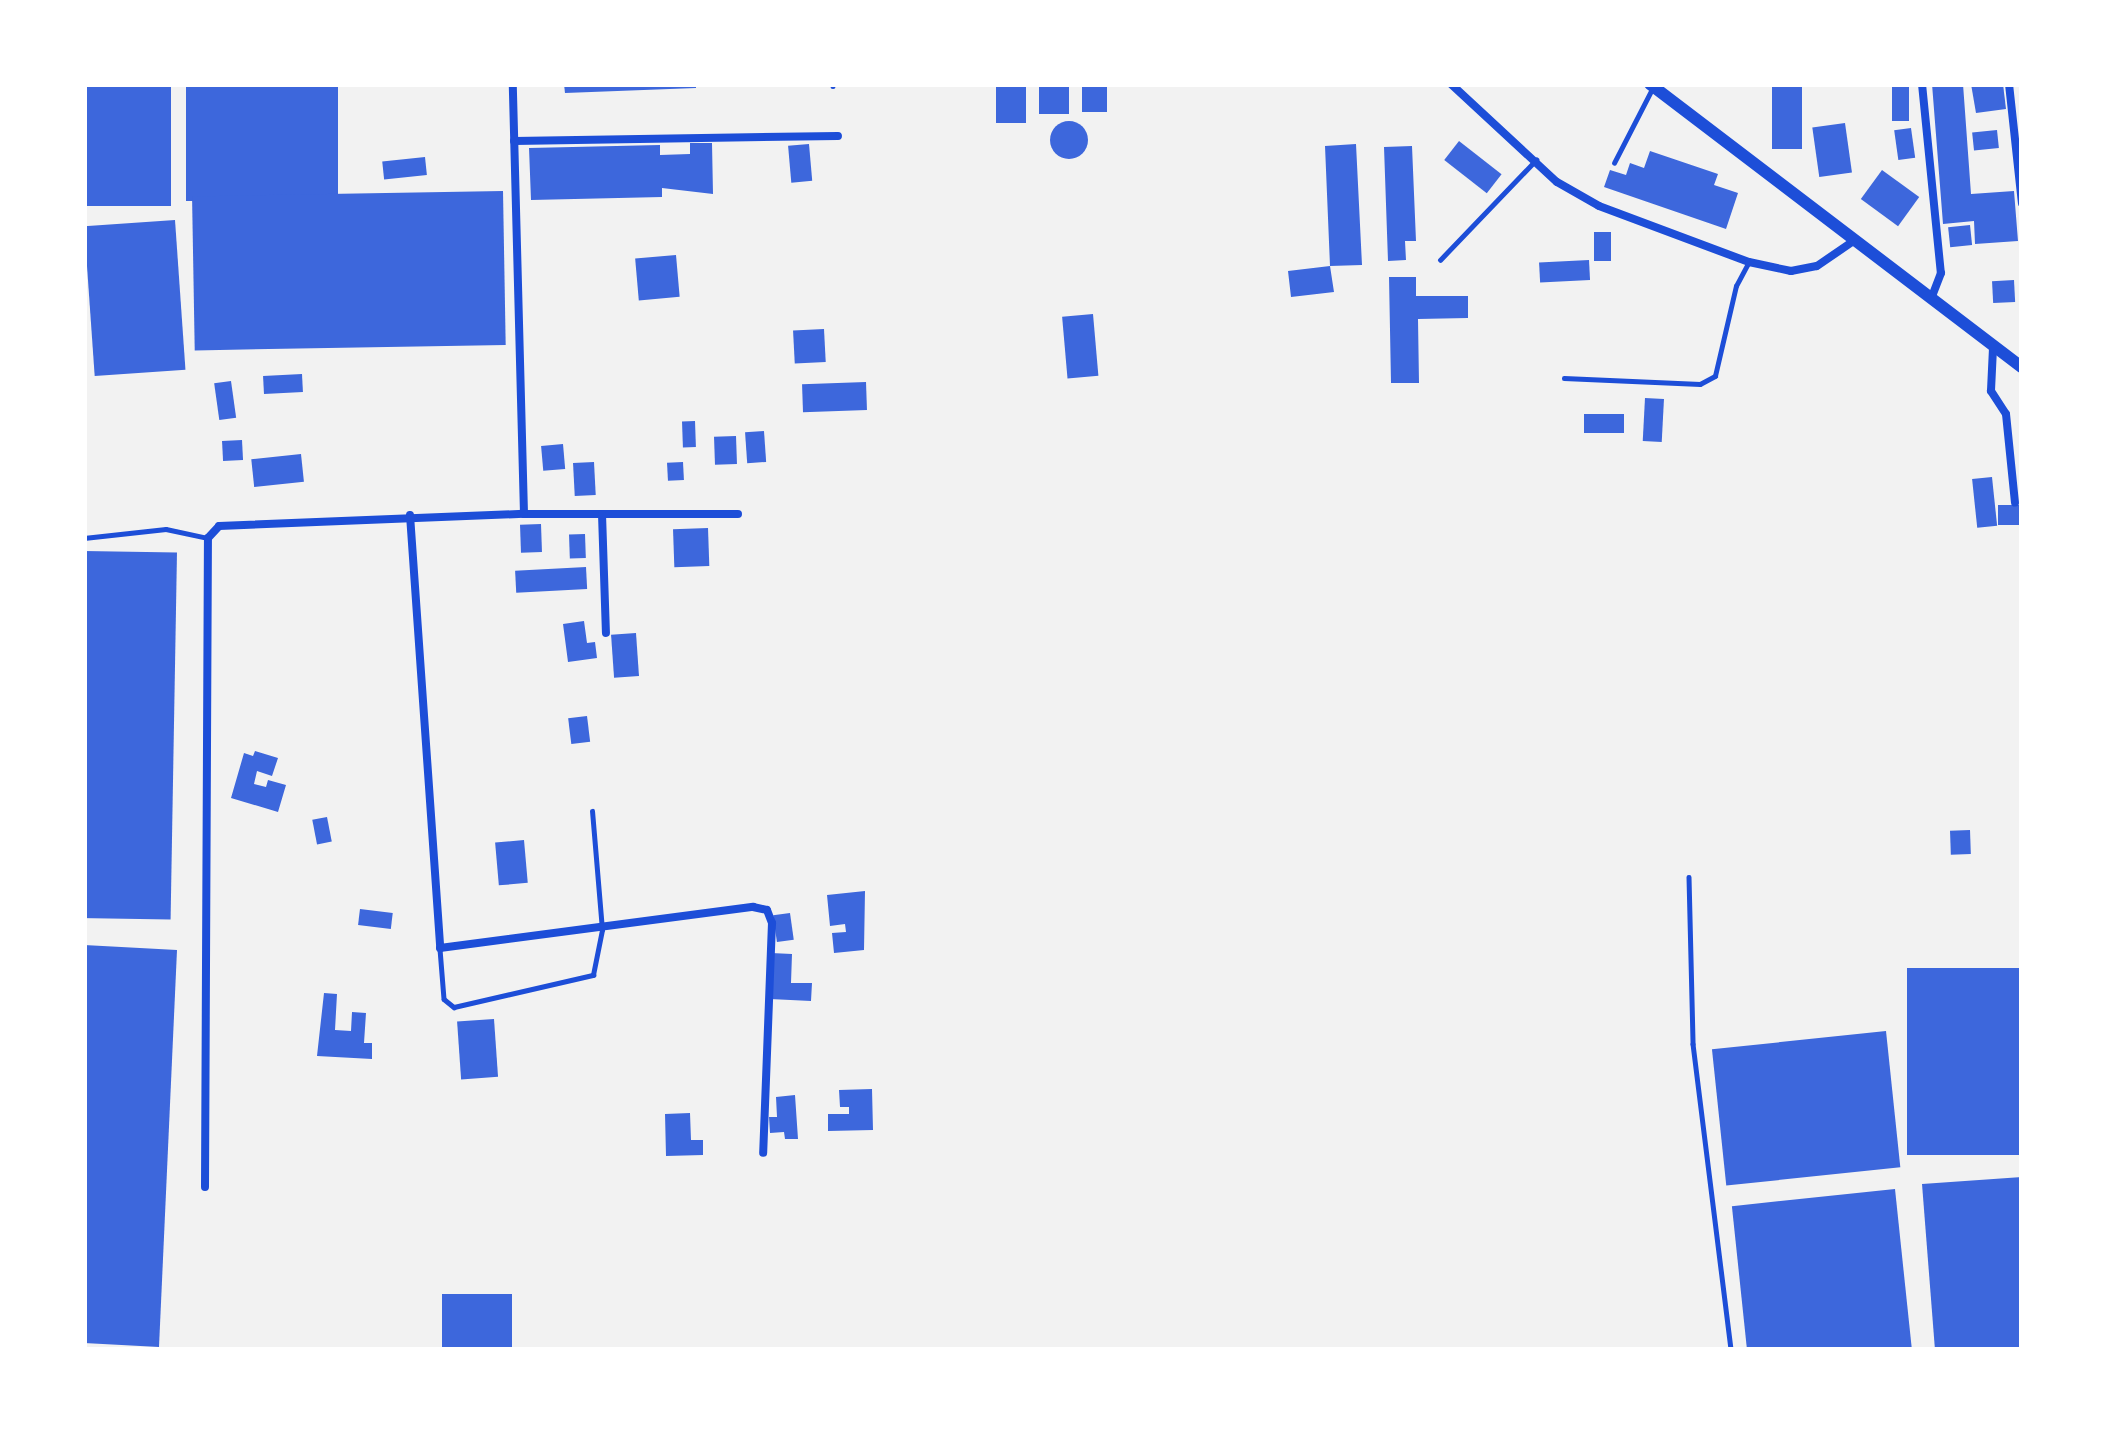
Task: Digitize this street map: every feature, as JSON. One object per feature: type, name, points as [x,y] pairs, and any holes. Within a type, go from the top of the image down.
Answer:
[{"type":"main road","points":[[1653,85],[1852,242],[2022,367]]},
{"type":"street","points":[[513,84],[524,514]]},
{"type":"street","points":[[1451,84],[1557,182],[1599,206],[1749,262],[1791,271],[1816,266],[1852,242]]},
{"type":"street","points":[[1922,84],[1941,273],[1931,300]]},
{"type":"street","points":[[2009,84],[2022,203]]},
{"type":"street","points":[[514,141],[838,136]]},
{"type":"street","points":[[1993,348],[1991,391],[2006,414],[2015,503]]},
{"type":"street","points":[[602,514],[606,633]]},
{"type":"street","points":[[205,1187],[208,538],[219,526],[410,515],[738,514]]},
{"type":"street","points":[[410,515],[440,948],[753,907],[766,910],[772,923],[763,1153]]},
{"type":"lane","points":[[1614,163],[1653,85]]},
{"type":"lane","points":[[1440,260],[1535,160]]},
{"type":"lane","points":[[1564,378],[1700,384],[1715,376],[1736,286],[1749,262]]},
{"type":"lane","points":[[84,538],[166,529],[208,538]]},
{"type":"lane","points":[[440,948],[444,999],[454,1007],[589,979],[602,930],[592,812]]},
{"type":"lane","points":[[1689,878],[1693,1044],[1731,1350]]},
{"type":"building","points":[[84,84],[171,84],[171,206],[84,206]]},
{"type":"building","points":[[186,84],[338,84],[338,201],[186,201]]},
{"type":"building","points":[[564,84],[696,84],[696,88],[565,93]]},
{"type":"building","points":[[996,84],[1026,84],[1026,123],[996,123]]},
{"type":"building","points":[[1039,84],[1069,84],[1069,114],[1039,114]]},
{"type":"building","points":[[1082,84],[1107,84],[1107,112],[1082,112]]},
{"type":"building","points":[[1772,84],[1802,84],[1802,149],[1772,149]]},
{"type":"building","points":[[1892,84],[1909,84],[1909,121],[1892,121]]},
{"type":"building","points":[[1932,84],[1963,84],[1971,194],[2014,191],[2018,241],[1975,244],[1974,221],[1943,224]]},
{"type":"building","points":[[1971,84],[2003,84],[2006,109],[1976,113]]},
{"type":"building","points":[[1069,121],[1082,127],[1088,140],[1082,153],[1069,159],[1056,153],[1050,140],[1056,127]]},
{"type":"building","points":[[1845,123],[1852,173],[1819,177],[1812,128]]},
{"type":"building","points":[[1911,128],[1915,158],[1898,160],[1894,130]]},
{"type":"building","points":[[1997,130],[1999,148],[1974,151],[1972,133]]},
{"type":"building","points":[[1459,141],[1502,174],[1487,193],[1444,160]]},
{"type":"building","points":[[690,143],[712,143],[713,194],[662,188],[662,197],[531,200],[529,148],[660,145],[660,155],[690,154]]},
{"type":"building","points":[[809,144],[812,181],[791,183],[788,146]]},
{"type":"building","points":[[1356,144],[1362,265],[1330,266],[1325,146]]},
{"type":"building","points":[[1412,146],[1416,241],[1405,241],[1406,260],[1388,261],[1384,147]]},
{"type":"building","points":[[1650,151],[1718,174],[1714,185],[1738,193],[1726,229],[1604,187],[1610,170],[1626,175],[1630,163],[1644,168]]},
{"type":"building","points":[[425,157],[427,175],[384,179],[382,161]]},
{"type":"building","points":[[1882,170],[1919,197],[1898,226],[1861,199]]},
{"type":"building","points":[[503,191],[506,345],[195,350],[192,196]]},
{"type":"building","points":[[175,220],[185,370],[95,376],[84,226]]},
{"type":"building","points":[[1970,225],[1972,245],[1950,247],[1948,227]]},
{"type":"building","points":[[1594,232],[1611,232],[1611,261],[1594,261]]},
{"type":"building","points":[[676,255],[680,297],[639,300],[635,259]]},
{"type":"building","points":[[1589,260],[1590,280],[1540,283],[1539,263]]},
{"type":"building","points":[[1330,266],[1334,292],[1291,297],[1288,271]]},
{"type":"building","points":[[1389,277],[1416,277],[1416,296],[1468,296],[1468,318],[1418,319],[1419,383],[1391,383]]},
{"type":"building","points":[[2014,280],[2015,302],[1993,303],[1992,281]]},
{"type":"building","points":[[1093,314],[1098,376],[1068,378],[1062,317]]},
{"type":"building","points":[[824,329],[826,362],[795,364],[793,331]]},
{"type":"building","points":[[302,374],[303,392],[264,394],[263,376]]},
{"type":"building","points":[[231,381],[236,418],[219,420],[214,383]]},
{"type":"building","points":[[866,382],[867,410],[803,412],[802,384]]},
{"type":"building","points":[[1645,398],[1664,399],[1662,442],[1643,441]]},
{"type":"building","points":[[1584,414],[1624,414],[1624,433],[1584,433]]},
{"type":"building","points":[[682,421],[695,421],[696,447],[683,447]]},
{"type":"building","points":[[764,431],[766,462],[747,463],[745,432]]},
{"type":"building","points":[[736,436],[737,464],[715,465],[714,437]]},
{"type":"building","points":[[242,440],[243,460],[223,461],[222,441]]},
{"type":"building","points":[[563,444],[565,469],[543,471],[541,446]]},
{"type":"building","points":[[301,454],[304,482],[254,487],[251,459]]},
{"type":"building","points":[[594,462],[596,495],[575,496],[573,463]]},
{"type":"building","points":[[683,462],[684,480],[668,481],[667,463]]},
{"type":"building","points":[[1992,477],[1997,526],[1977,528],[1972,479]]},
{"type":"building","points":[[1998,505],[2022,505],[2022,525],[1998,525]]},
{"type":"building","points":[[541,524],[542,552],[521,553],[520,525]]},
{"type":"building","points":[[708,528],[709,566],[674,567],[673,529]]},
{"type":"building","points":[[585,534],[586,558],[570,559],[569,535]]},
{"type":"building","points":[[84,551],[177,553],[171,920],[84,918]]},
{"type":"building","points":[[586,567],[587,589],[516,593],[515,571]]},
{"type":"building","points":[[584,621],[587,643],[595,642],[597,658],[568,662],[563,624]]},
{"type":"building","points":[[636,633],[639,676],[614,678],[611,635]]},
{"type":"building","points":[[587,716],[590,742],[571,744],[568,718]]},
{"type":"building","points":[[255,751],[278,758],[272,776],[257,771],[254,784],[266,787],[268,780],[286,785],[278,812],[231,798],[244,753],[253,756]]},
{"type":"building","points":[[327,817],[332,842],[317,844],[312,820]]},
{"type":"building","points":[[1970,830],[1971,854],[1951,855],[1950,831]]},
{"type":"building","points":[[524,840],[528,883],[499,885],[495,843]]},
{"type":"building","points":[[865,891],[864,950],[834,953],[832,933],[846,932],[845,924],[830,926],[827,895]]},
{"type":"building","points":[[360,909],[393,913],[391,929],[358,925]]},
{"type":"building","points":[[790,913],[794,940],[777,942],[773,915]]},
{"type":"building","points":[[84,945],[177,950],[159,1347],[84,1343]]},
{"type":"building","points":[[771,953],[792,954],[791,983],[812,983],[811,1001],[770,999]]},
{"type":"building","points":[[1907,968],[2022,968],[2022,1155],[1907,1155]]},
{"type":"building","points":[[324,993],[337,994],[335,1030],[351,1031],[352,1012],[366,1013],[364,1043],[372,1043],[372,1059],[317,1056]]},
{"type":"building","points":[[494,1019],[498,1077],[461,1079],[457,1022]]},
{"type":"building","points":[[1886,1031],[1900,1167],[1726,1186],[1712,1049]]},
{"type":"building","points":[[872,1089],[873,1130],[828,1131],[828,1114],[849,1114],[849,1107],[840,1107],[839,1090]]},
{"type":"building","points":[[795,1095],[798,1139],[785,1139],[784,1132],[770,1133],[769,1117],[777,1117],[776,1097]]},
{"type":"building","points":[[690,1113],[691,1140],[703,1140],[703,1155],[666,1156],[665,1114]]},
{"type":"building","points":[[2022,1177],[2022,1350],[1935,1350],[1922,1184]]},
{"type":"building","points":[[1895,1189],[1912,1350],[1747,1350],[1732,1206]]},
{"type":"building","points":[[442,1294],[512,1294],[512,1350],[442,1350]]}]
